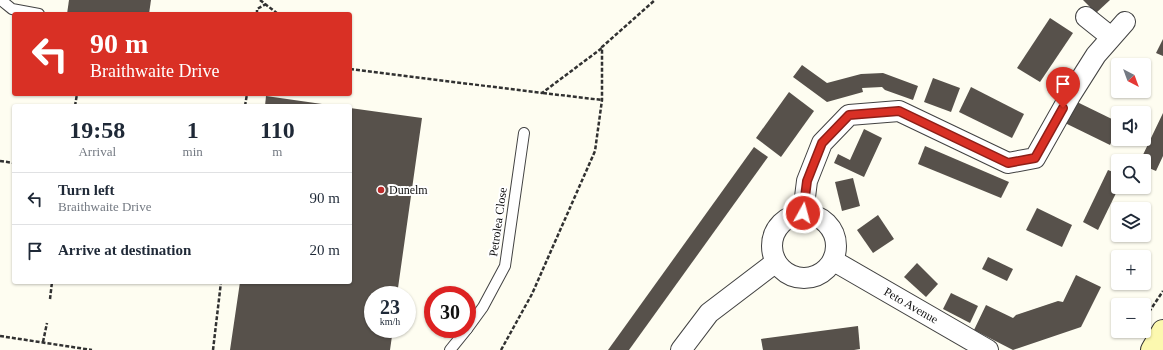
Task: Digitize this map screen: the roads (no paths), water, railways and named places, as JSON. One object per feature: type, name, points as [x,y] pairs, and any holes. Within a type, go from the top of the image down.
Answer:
[{"type":"street","points":[[1086,17],[1111,37]]},
{"type":"street","points":[[803,213],[807,181],[822,143],[849,115],[899,111],[1008,163],[1035,158],[1070,96],[1096,55],[1125,22]]},
{"type":"street","points":[[803,213],[815,215],[825,220],[832,228],[836,239],[837,250],[834,261],[828,269],[820,275],[810,278],[800,278],[786,273],[776,262],[772,252],[772,241],[776,230],[783,221],[792,215],[803,213]]},
{"type":"street","name":"Peto Avenue","points":[[834,261],[988,350]]},
{"type":"street","points":[[682,350],[709,314],[776,262]]},
{"type":"street","points":[[1152,350],[1163,331]]},
{"type":"lane","points":[[1,0],[12,9],[29,12]]},
{"type":"lane","name":"Petrolea Close","points":[[476,317],[483,307],[505,266],[524,133]]},
{"type":"lane","name":"Petrolea Close","points":[[450,350],[460,338]]},
{"type":"place","name":"Dunelm","points":[[381,190]]}]
